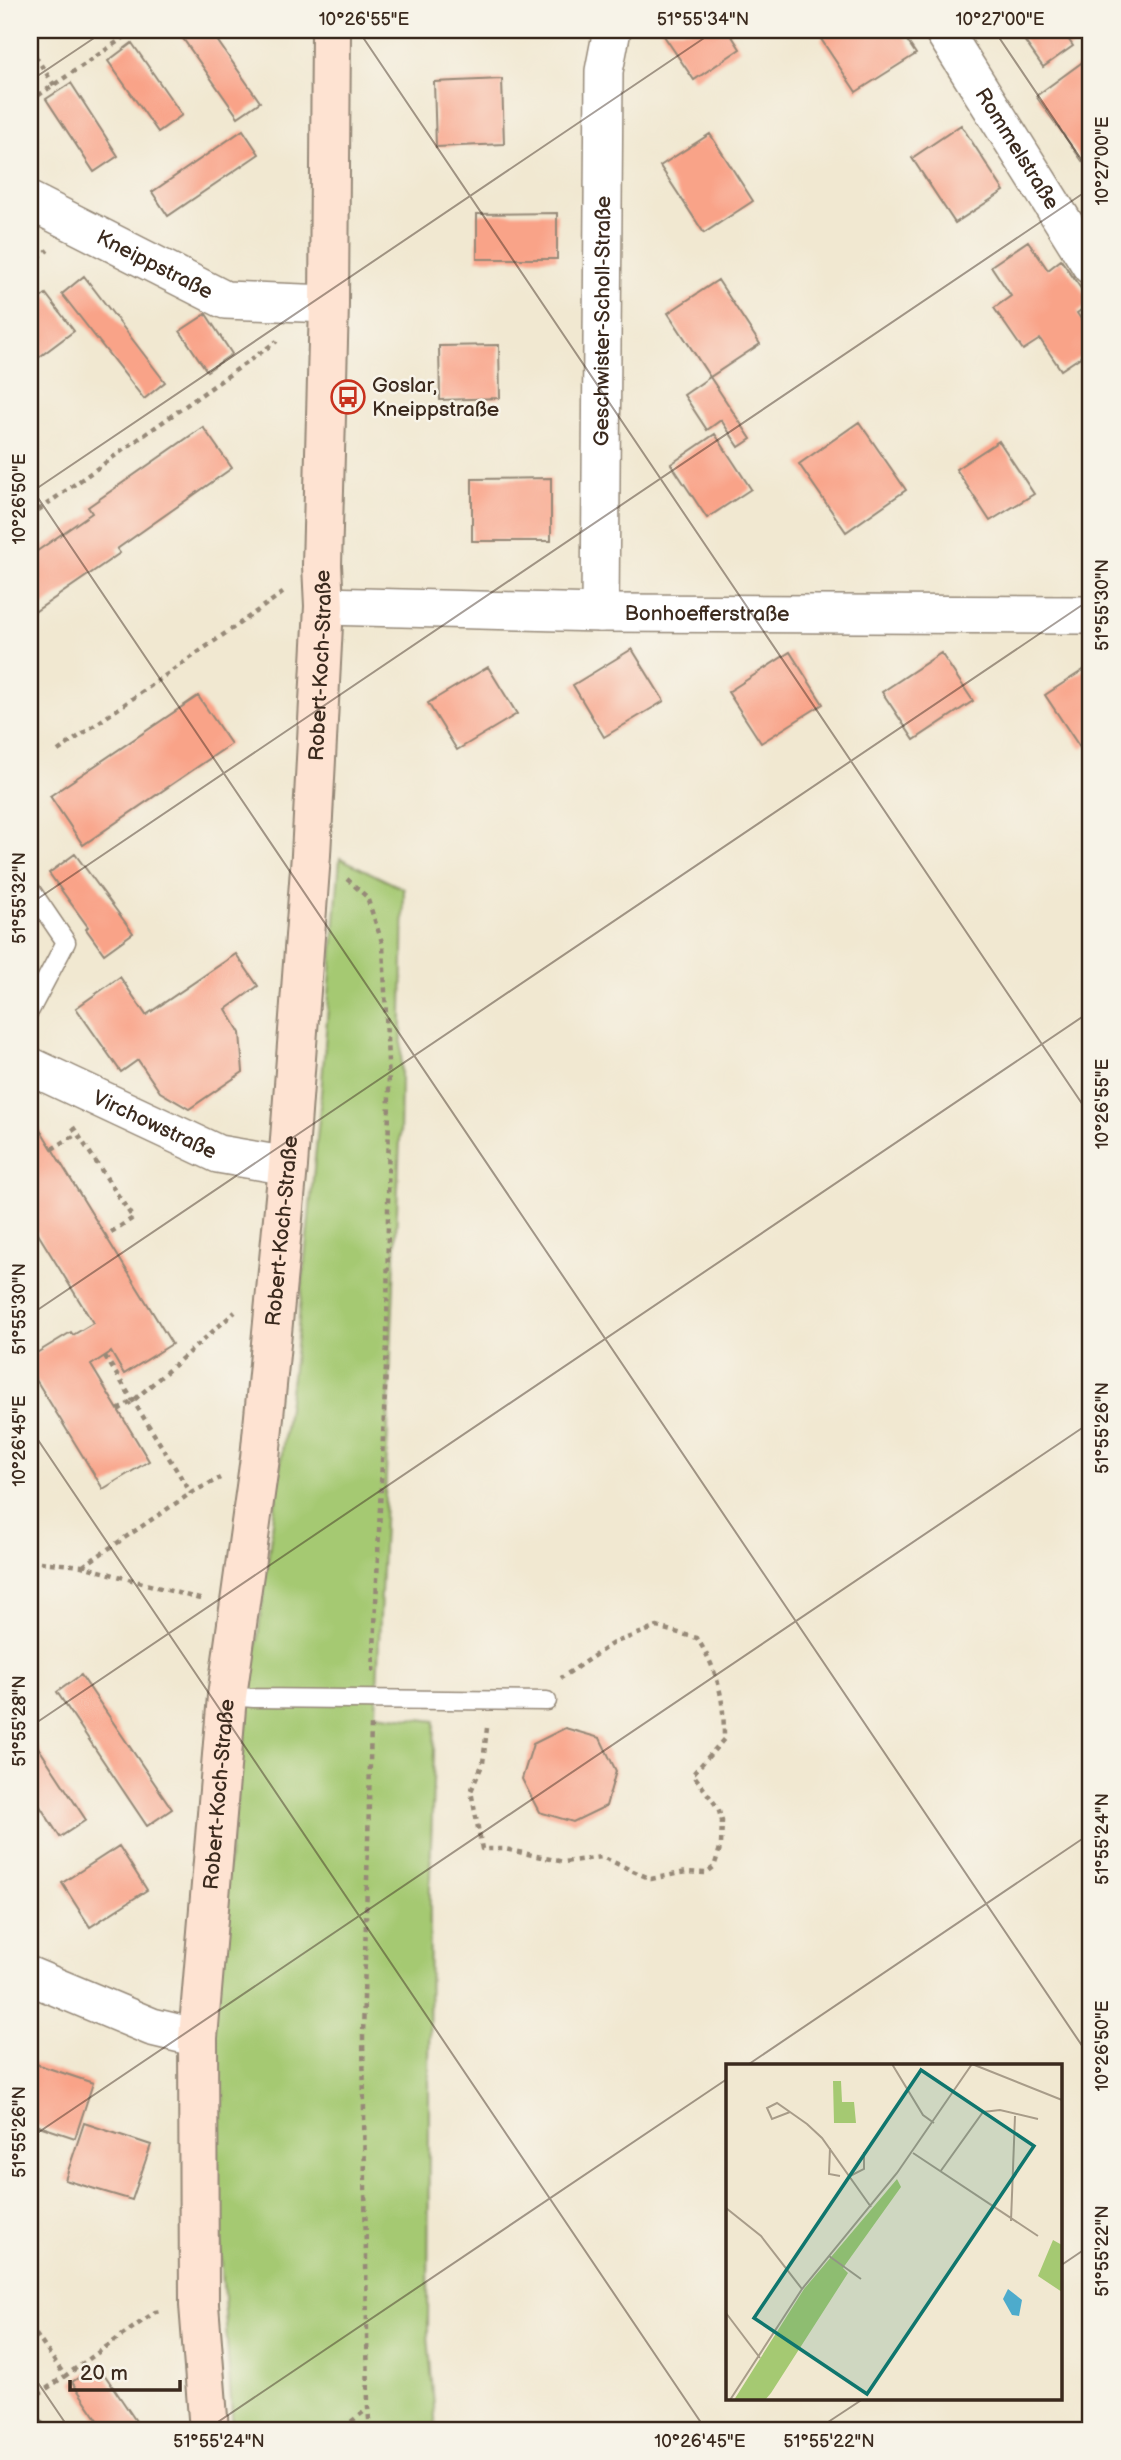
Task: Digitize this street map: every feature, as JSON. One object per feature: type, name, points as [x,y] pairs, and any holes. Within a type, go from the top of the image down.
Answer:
[{"type":"street","name":"Robert-Koch-Straße","points":[[209,2430],[199,2305],[198,2038],[228,1696],[260,1458],[278,1275],[311,855],[324,606],[331,30]]},
{"type":"street","name":"Geschwister-Scholl-Straße","points":[[600,612],[604,71],[612,30]]},
{"type":"street","name":"Rommelstraße","points":[[943,30],[1091,266]]},
{"type":"street","name":"Kneippstraße","points":[[30,201],[225,300],[329,304]]},
{"type":"street","name":"Bonhoefferstraße","points":[[324,606],[600,612],[1091,615]]},
{"type":"street","name":"Virchowstraße","points":[[30,1066],[218,1154],[288,1166]]},
{"type":"street","points":[[30,1976],[152,2027],[198,2038]]},
{"type":"lane","points":[[30,889],[66,942],[30,1010]]},
{"type":"lane","points":[[228,1696],[538,1701]]},
{"type":"path","points":[[30,101],[135,30]]},
{"type":"path","points":[[30,48],[54,85]]},
{"type":"path","points":[[30,516],[329,304]]},
{"type":"path","points":[[58,751],[323,565]]},
{"type":"path","points":[[311,855],[332,867],[367,897],[383,945],[389,1085],[387,1342],[372,1699],[363,2036],[370,2430]]},
{"type":"path","points":[[72,1087],[61,1108],[133,1218],[106,1236]]},
{"type":"path","points":[[52,1149],[77,1134]]},
{"type":"path","points":[[118,1410],[133,1401],[278,1275]]},
{"type":"path","points":[[105,1356],[191,1493]]},
{"type":"path","points":[[82,1566],[191,1493],[260,1458]]},
{"type":"path","points":[[30,1561],[82,1566],[239,1610]]},
{"type":"path","points":[[486,1700],[487,1731],[483,1763],[471,1791],[482,1849],[505,1849],[564,1862],[602,1857],[650,1879],[686,1872],[706,1873],[714,1867],[721,1845],[722,1821],[718,1808],[692,1774],[724,1739],[724,1708],[713,1664],[697,1638],[657,1627],[613,1643],[538,1701]]},
{"type":"path","points":[[30,2400],[155,2312],[199,2305]]},
{"type":"path","points":[[30,2326],[65,2376]]},
{"type":"path","points":[[346,2430],[352,2421],[368,2408]]},
{"type":"green space","points":[[340,858],[404,889],[400,1140],[376,1714],[435,1721],[430,1876],[428,2335],[436,2430],[233,2430],[206,2033],[297,1338],[319,1118]]},
{"type":"building","points":[[177,30],[210,30],[260,102],[238,117]]},
{"type":"building","points":[[660,30],[728,30],[740,49],[694,80]]},
{"type":"building","points":[[835,30],[900,30],[916,54],[856,92],[821,39]]},
{"type":"building","points":[[1017,30],[1062,30],[1073,46],[1043,67]]},
{"type":"building","points":[[132,43],[182,115],[158,132],[108,61]]},
{"type":"building","points":[[1084,61],[1091,72],[1091,156],[1083,162],[1036,96]]},
{"type":"building","points":[[502,79],[504,144],[436,147],[434,82]]},
{"type":"building","points":[[71,83],[118,156],[94,172],[46,99]]},
{"type":"building","points":[[961,125],[1004,191],[955,223],[912,158]]},
{"type":"building","points":[[243,130],[259,154],[168,216],[152,192]]},
{"type":"building","points":[[710,134],[753,201],[704,233],[660,166]]},
{"type":"building","points":[[557,213],[557,259],[477,259],[477,214]]},
{"type":"building","points":[[1028,241],[1048,270],[1061,260],[1091,303],[1077,313],[1091,334],[1091,350],[1061,370],[1040,339],[1023,350],[994,308],[1011,296],[991,266]]},
{"type":"building","points":[[84,276],[165,382],[144,399],[62,294]]},
{"type":"building","points":[[718,280],[760,344],[710,377],[668,313]]},
{"type":"building","points":[[46,294],[74,331],[30,364],[30,306]]},
{"type":"building","points":[[206,314],[232,354],[207,371],[180,331]]},
{"type":"building","points":[[499,345],[500,398],[440,400],[439,346]]},
{"type":"building","points":[[710,377],[751,439],[739,447],[721,420],[707,430],[684,395]]},
{"type":"building","points":[[859,422],[906,490],[846,532],[799,464]]},
{"type":"building","points":[[203,427],[232,468],[117,549],[120,553],[30,615],[30,556],[92,513],[88,507]]},
{"type":"building","points":[[715,434],[751,489],[707,518],[671,464]]},
{"type":"building","points":[[999,441],[1034,494],[990,521],[956,469]]},
{"type":"building","points":[[551,478],[551,541],[472,541],[472,479]]},
{"type":"building","points":[[632,649],[664,701],[604,737],[573,685]]},
{"type":"building","points":[[790,652],[823,704],[761,743],[728,692]]},
{"type":"building","points":[[941,653],[973,701],[914,740],[882,692]]},
{"type":"building","points":[[1091,665],[1091,742],[1081,749],[1045,695]]},
{"type":"building","points":[[488,667],[517,714],[457,750],[428,703]]},
{"type":"building","points":[[198,696],[231,744],[83,845],[50,796]]},
{"type":"building","points":[[75,854],[133,933],[104,954],[49,873]]},
{"type":"building","points":[[236,954],[258,986],[226,1009],[240,1033],[243,1072],[189,1109],[160,1092],[138,1060],[121,1072],[76,1008],[120,977],[146,1015]]},
{"type":"building","points":[[30,1113],[172,1344],[124,1374],[111,1352],[91,1365],[149,1461],[103,1489],[30,1370],[30,1357],[71,1332],[73,1335],[93,1323],[30,1221]]},
{"type":"building","points":[[81,1675],[172,1809],[147,1826],[57,1692]]},
{"type":"building","points":[[565,1728],[600,1738],[616,1771],[606,1806],[573,1822],[539,1812],[522,1779],[533,1744]]},
{"type":"building","points":[[30,1735],[86,1820],[60,1837],[30,1791]]},
{"type":"building","points":[[119,1846],[147,1890],[90,1927],[62,1883]]},
{"type":"building","points":[[30,2062],[93,2083],[75,2138],[30,2123]]},
{"type":"building","points":[[84,2123],[151,2145],[132,2200],[65,2180]]},
{"type":"building","points":[[98,2365],[142,2430],[105,2430],[72,2382]]},
{"type":"building","points":[[34,2410],[48,2430],[30,2430],[30,2413]]},
{"type":"place","name":"Goslar, Kneippstraße","points":[[348,397]]}]
